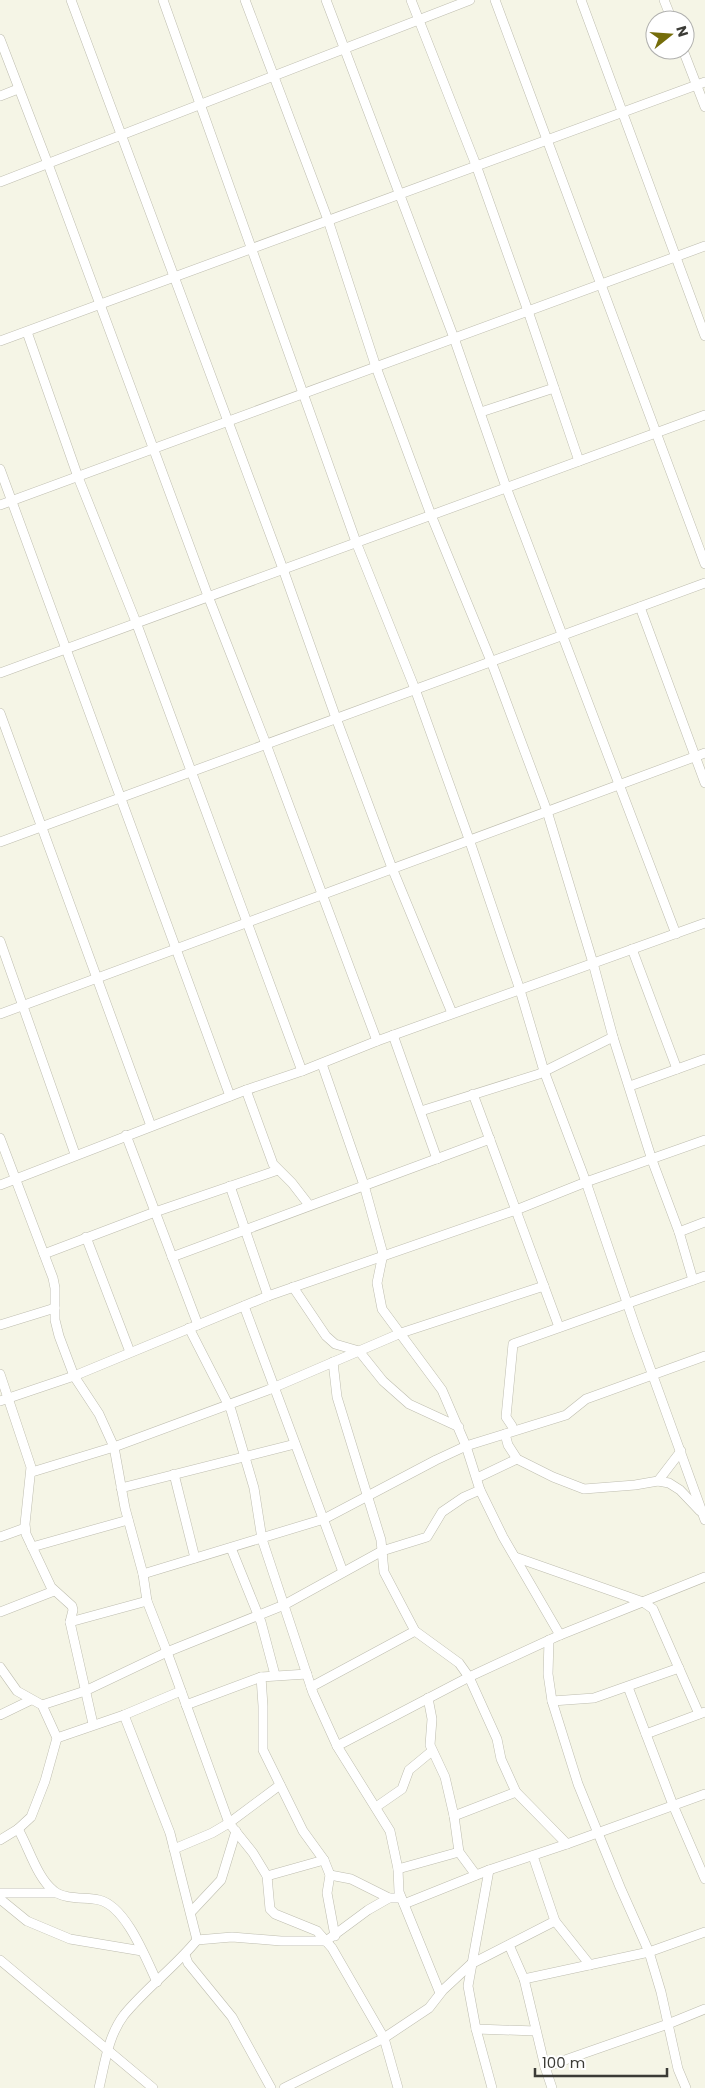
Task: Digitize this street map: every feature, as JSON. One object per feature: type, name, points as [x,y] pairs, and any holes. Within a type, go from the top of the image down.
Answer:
[{"type":"street","points":[[71,0],[392,868],[452,1014]]},
{"type":"street","points":[[162,0],[356,542],[415,689],[469,839],[520,990],[544,1071],[586,1182],[704,1517]]},
{"type":"street","points":[[245,0],[328,220],[376,367],[431,515],[491,661],[547,811],[593,963],[613,1037],[652,1160],[679,1232],[693,1280]]},
{"type":"street","points":[[326,0],[454,338],[506,488],[676,934]]},
{"type":"street","points":[[411,0],[476,165],[579,461]]},
{"type":"street","points":[[0,182],[470,0]]},
{"type":"street","points":[[495,0],[705,564]]},
{"type":"street","points":[[581,0],[705,336]]},
{"type":"street","points":[[0,39],[377,1041]]},
{"type":"street","points":[[688,60],[701,83],[705,107]]},
{"type":"street","points":[[0,341],[701,83]]},
{"type":"street","points":[[0,96],[18,89]]},
{"type":"street","points":[[0,505],[705,246]]},
{"type":"street","points":[[26,332],[78,477],[136,622],[302,1071]]},
{"type":"street","points":[[481,412],[554,388]]},
{"type":"street","points":[[0,672],[705,414]]},
{"type":"street","points":[[0,469],[230,1096]]},
{"type":"street","points":[[0,842],[705,583]]},
{"type":"street","points":[[640,606],[705,783]]},
{"type":"street","points":[[0,713],[151,1126]]},
{"type":"street","points":[[0,1014],[705,753]]},
{"type":"street","points":[[0,1185],[75,1154],[246,1090],[322,1064],[393,1035],[705,923]]},
{"type":"street","points":[[0,941],[75,1154]]},
{"type":"street","points":[[632,949],[678,1069]]},
{"type":"street","points":[[393,1035],[437,1158]]},
{"type":"street","points":[[421,1112],[544,1071],[613,1037]]},
{"type":"street","points":[[630,1086],[705,1058]]},
{"type":"street","points":[[322,1064],[364,1185],[384,1254],[377,1283],[382,1308],[442,1390],[466,1446],[480,1490],[515,1557],[560,1635]]},
{"type":"street","points":[[246,1090],[274,1164],[309,1205]]},
{"type":"street","points":[[473,1094],[559,1327]]},
{"type":"street","points":[[126,1135],[172,1257],[194,1327],[229,1404],[246,1456],[248,1471],[256,1496],[262,1539],[306,1674],[337,1746],[390,1831],[398,1869],[398,1886],[440,1993]]},
{"type":"street","points":[[0,1138],[55,1288],[56,1329],[74,1376],[99,1414],[114,1447],[121,1488],[143,1574],[147,1601],[229,1824],[254,1853],[266,1876],[270,1909],[275,1914],[318,1931],[332,1948],[384,2038],[398,2088]]},
{"type":"street","points":[[172,1257],[490,1140]]},
{"type":"street","points":[[4,1400],[74,1376],[268,1296],[384,1254],[516,1210],[586,1182],[705,1140]]},
{"type":"street","points":[[44,1254],[155,1212],[278,1170]]},
{"type":"street","points":[[230,1186],[268,1296]]},
{"type":"street","points":[[679,1232],[705,1222]]},
{"type":"street","points":[[86,1237],[130,1352]]},
{"type":"street","points":[[512,1426],[506,1417],[513,1344],[705,1276]]},
{"type":"street","points":[[32,1472],[114,1447],[229,1404],[401,1333],[544,1286]]},
{"type":"street","points":[[293,1287],[326,1336],[342,1347],[359,1351],[384,1381],[409,1404],[458,1427]]},
{"type":"street","points":[[244,1306],[343,1572]]},
{"type":"street","points":[[0,1325],[55,1308]]},
{"type":"street","points":[[143,1574],[324,1519],[367,1495],[466,1446],[566,1415],[586,1399],[705,1356]]},
{"type":"street","points":[[333,1362],[337,1397],[381,1540],[384,1572],[415,1631],[459,1663],[469,1676],[497,1739],[501,1759],[516,1792],[566,1844]]},
{"type":"street","points":[[0,1374],[4,1400],[32,1472],[25,1528],[32,1547],[54,1591],[72,1606],[70,1622],[93,1724]]},
{"type":"street","points":[[505,1434],[508,1445],[517,1459],[553,1477],[584,1489],[635,1486],[658,1481],[669,1483],[680,1490],[704,1517]]},
{"type":"street","points":[[121,1488],[295,1444]]},
{"type":"street","points":[[658,1481],[680,1451]]},
{"type":"street","points":[[476,1478],[517,1459]]},
{"type":"street","points":[[174,1474],[195,1558]]},
{"type":"street","points":[[0,1667],[17,1690],[42,1705],[85,1691],[167,1652],[284,1605],[382,1551],[427,1537],[442,1512],[464,1497],[480,1490]]},
{"type":"street","points":[[32,1547],[128,1520]]},
{"type":"street","points":[[0,1537],[25,1528]]},
{"type":"street","points":[[231,1548],[259,1616],[275,1675]]},
{"type":"street","points":[[515,1557],[643,1602],[653,1609],[679,1668],[702,1713],[646,1734]]},
{"type":"street","points":[[337,1746],[469,1676],[560,1635],[705,1577]]},
{"type":"street","points":[[0,1612],[54,1591]]},
{"type":"street","points":[[70,1622],[147,1601]]},
{"type":"street","points":[[311,1687],[415,1631]]},
{"type":"street","points":[[549,1640],[548,1674],[552,1701],[578,1784],[622,1893],[649,1952],[678,2069],[686,2088]]},
{"type":"street","points":[[552,1701],[594,1698],[628,1688],[679,1668]]},
{"type":"street","points":[[186,1705],[261,1677],[306,1674]]},
{"type":"street","points":[[0,1676],[12,1683]]},
{"type":"street","points":[[261,1677],[263,1750],[303,1831],[324,1860],[330,1874],[327,1892],[335,1936]]},
{"type":"street","points":[[628,1688],[673,1805],[705,1877]]},
{"type":"street","points":[[56,1738],[124,1715],[180,1691]]},
{"type":"street","points":[[428,1698],[432,1719],[430,1738],[432,1752],[439,1760],[445,1777],[454,1816],[459,1852],[476,1875]]},
{"type":"street","points":[[0,1715],[31,1700]]},
{"type":"street","points":[[0,1840],[18,1829],[30,1817],[44,1781],[56,1738],[42,1705]]},
{"type":"street","points":[[124,1715],[170,1833],[197,1940]]},
{"type":"street","points":[[376,1807],[402,1790],[409,1770],[432,1752]]},
{"type":"street","points":[[174,1850],[229,1824],[280,1785]]},
{"type":"street","points":[[454,1816],[516,1792]]},
{"type":"street","points":[[330,1874],[351,1879],[389,1898],[403,1901],[705,1794]]},
{"type":"street","points":[[18,1829],[28,1846],[41,1877],[55,1893]]},
{"type":"street","points":[[191,1912],[220,1880],[236,1831]]},
{"type":"street","points":[[398,1869],[459,1852]]},
{"type":"street","points":[[533,1856],[555,1921],[590,1966]]},
{"type":"street","points":[[266,1876],[324,1860]]},
{"type":"street","points":[[489,1870],[468,1986],[476,2029],[492,2088]]},
{"type":"street","points":[[0,1893],[55,1893],[100,1900],[114,1907],[142,1951],[157,1982]]},
{"type":"street","points":[[99,2088],[107,2050],[124,2016],[185,1955],[197,1940],[232,1937],[281,1941],[326,1941],[368,1910],[389,1898]]},
{"type":"street","points":[[0,1899],[27,1920],[70,1939],[142,1951]]},
{"type":"street","points":[[284,2088],[384,2038],[429,2008],[440,1993],[471,1964],[555,1921]]},
{"type":"street","points":[[524,1979],[649,1952],[705,1932]]},
{"type":"street","points":[[509,1945],[524,1979],[545,2067],[552,2088]]},
{"type":"street","points":[[185,1955],[188,1963],[232,2017],[271,2088]]},
{"type":"street","points":[[1,1959],[153,2088]]},
{"type":"street","points":[[545,2067],[705,2009]]},
{"type":"street","points":[[476,2029],[536,2031]]}]
